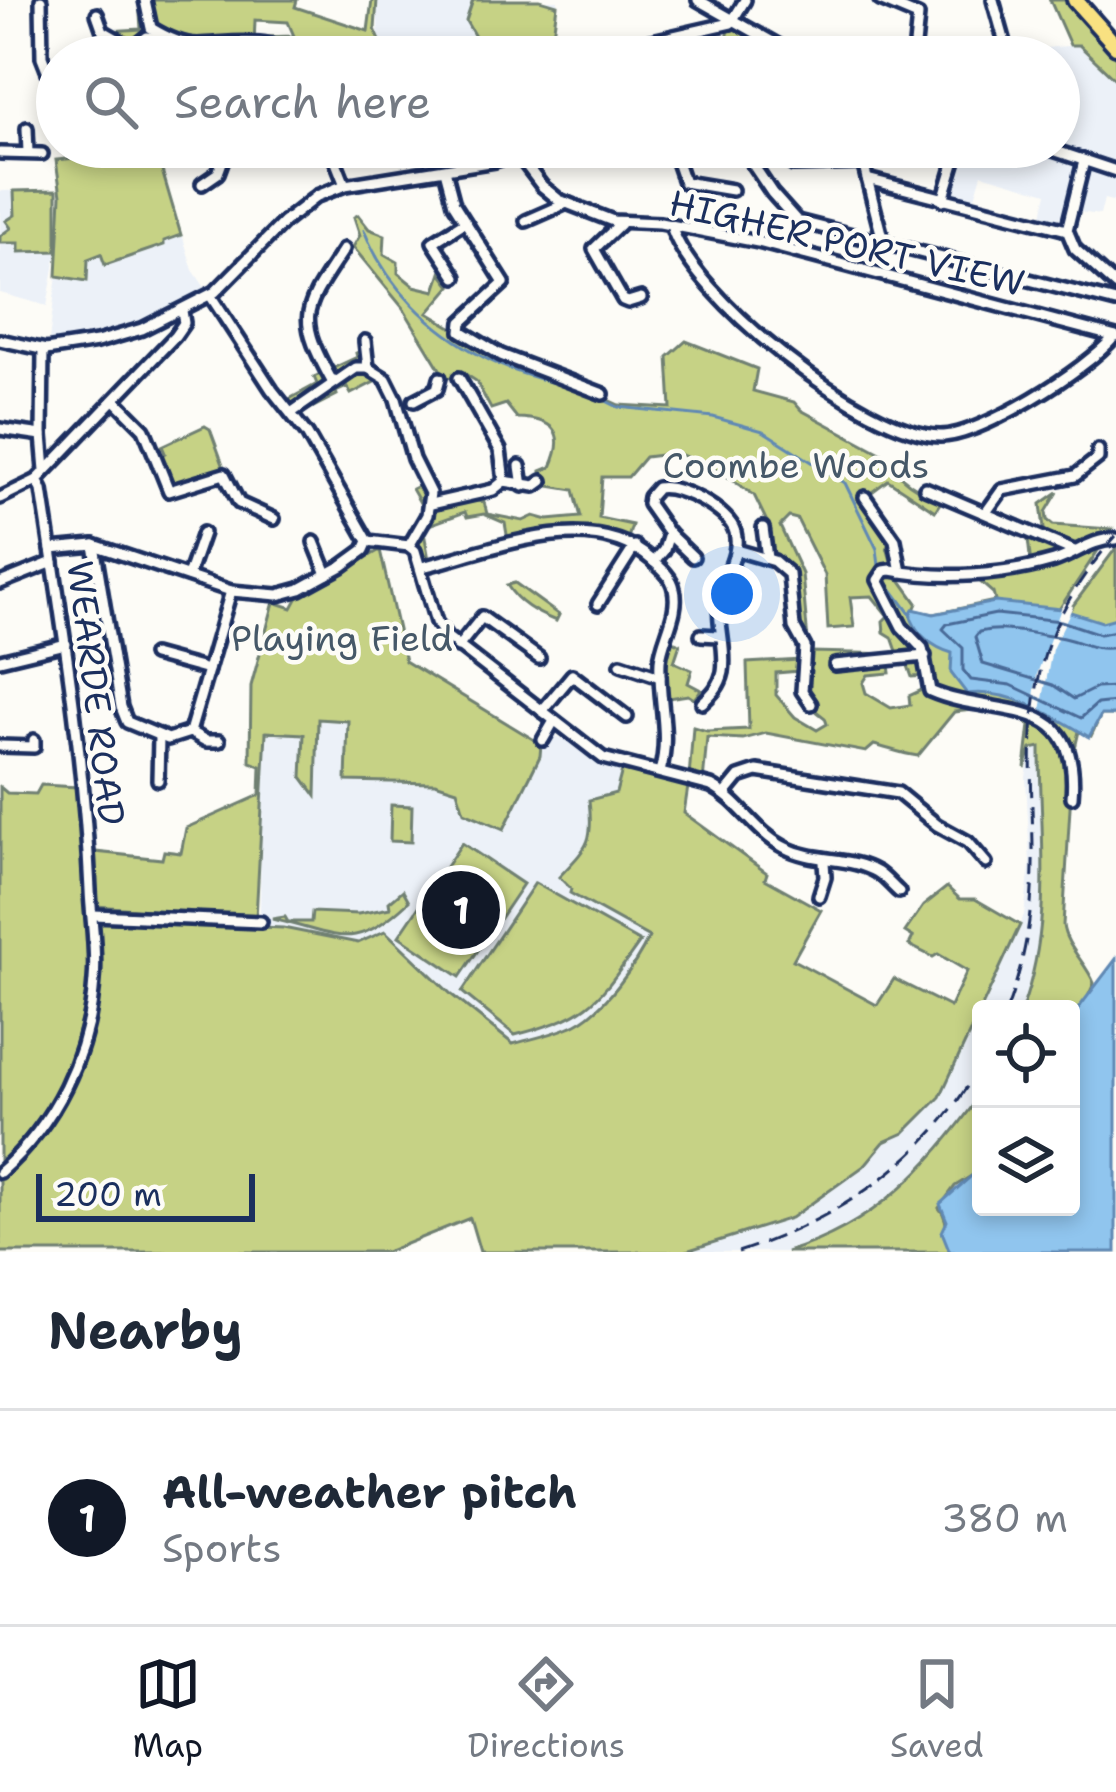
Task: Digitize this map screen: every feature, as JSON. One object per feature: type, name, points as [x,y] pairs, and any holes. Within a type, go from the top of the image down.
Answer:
[{"type":"highway","points":[[1075,0],[1116,46]]},
{"type":"street","points":[[41,0],[42,36]]},
{"type":"street","points":[[146,0],[152,28],[173,36]]},
{"type":"street","points":[[698,0],[761,36]]},
{"type":"street","points":[[671,36],[734,21],[745,0]]},
{"type":"street","points":[[875,0],[918,16],[916,36]]},
{"type":"street","points":[[993,0],[1003,36]]},
{"type":"street","points":[[97,14],[99,34],[104,36]]},
{"type":"street","points":[[27,128],[28,153]]},
{"type":"street","points":[[0,153],[36,154]]},
{"type":"street","points":[[1080,159],[1116,170]]},
{"type":"street","points":[[1084,160],[1067,230],[1075,250],[1116,286]]},
{"type":"street","points":[[202,184],[219,168]]},
{"type":"street","points":[[338,168],[345,185]]},
{"type":"street","points":[[0,340],[43,350],[121,336],[210,295],[317,196],[345,185],[452,168]]},
{"type":"street","name":"HIGHER PORT VIEW","points":[[526,168],[567,203],[620,224],[671,226],[758,242],[1115,337]]},
{"type":"street","points":[[679,168],[684,182],[732,190]]},
{"type":"street","points":[[755,168],[797,221],[1116,302]]},
{"type":"street","points":[[864,168],[883,241]]},
{"type":"street","points":[[943,200],[953,168]]},
{"type":"street","points":[[445,170],[449,192],[504,283],[462,322],[461,331],[501,355],[599,394]]},
{"type":"street","points":[[867,179],[1067,230]]},
{"type":"street","points":[[526,221],[567,203]]},
{"type":"street","points":[[456,277],[428,245],[465,222]]},
{"type":"street","points":[[620,224],[595,249],[623,300],[641,298]]},
{"type":"street","points":[[671,226],[692,264],[753,330],[821,385],[914,431],[957,434],[1001,416],[1115,337]]},
{"type":"street","points":[[333,383],[309,337],[306,317],[344,249]]},
{"type":"street","points":[[210,295],[290,412],[368,541]]},
{"type":"street","points":[[0,499],[41,475],[115,400],[182,327],[182,311]]},
{"type":"street","points":[[364,341],[368,368]]},
{"type":"street","name":"WEARDE ROAD","points":[[0,1172],[54,1113],[76,1062],[94,980],[94,915],[66,644],[41,475],[43,350]]},
{"type":"street","points":[[290,412],[356,368],[368,368],[386,379],[431,504],[409,546]]},
{"type":"street","points":[[459,378],[500,450],[504,481]]},
{"type":"street","points":[[414,401],[436,389],[440,379]]},
{"type":"street","points":[[115,400],[144,429],[169,491],[224,470],[239,503],[274,519]]},
{"type":"street","points":[[0,429],[41,435]]},
{"type":"street","points":[[988,512],[1002,490],[1075,476],[1098,458],[1098,450]]},
{"type":"street","points":[[520,466],[524,485]]},
{"type":"street","points":[[431,504],[494,490],[504,481]]},
{"type":"street","points":[[504,481],[535,486],[542,481]]},
{"type":"street","points":[[693,556],[652,514],[648,504],[652,491],[673,488],[730,521],[735,531],[736,550],[719,636],[723,672],[719,694],[702,703]]},
{"type":"street","points":[[925,488],[947,492],[1074,551]]},
{"type":"street","points":[[865,496],[896,540],[901,572]]},
{"type":"street","points":[[763,528],[767,558]]},
{"type":"street","points":[[188,576],[202,532]]},
{"type":"street","points":[[422,567],[563,534],[597,533],[634,546],[654,562],[674,585],[675,597],[662,647],[660,676],[667,731],[660,772]]},
{"type":"street","points":[[654,562],[669,534]]},
{"type":"street","points":[[1072,797],[1073,757],[1060,734],[1017,711],[930,691],[925,656],[879,589],[880,574],[891,570],[939,577],[980,573],[1052,562],[1096,540],[1116,539]]},
{"type":"street","points":[[368,541],[409,546]]},
{"type":"street","points":[[0,583],[52,555],[94,545],[231,591],[278,595],[327,574],[356,556],[368,541]]},
{"type":"street","points":[[314,542],[327,574]]},
{"type":"street","points":[[94,545],[121,706],[127,722],[159,737],[176,739],[190,732],[231,591]]},
{"type":"street","points":[[409,546],[422,567],[436,622],[458,647],[603,758],[698,781],[725,794],[769,839],[824,862],[844,862],[878,872],[898,892]]},
{"type":"street","points":[[598,604],[634,546]]},
{"type":"street","points":[[736,550],[767,558],[789,574],[794,627],[805,647],[802,691],[811,704]]},
{"type":"street","points":[[458,647],[482,617],[539,658]]},
{"type":"street","points":[[778,625],[794,627]]},
{"type":"street","points":[[701,635],[719,636]]},
{"type":"street","points":[[0,660],[66,644]]},
{"type":"street","points":[[153,655],[208,670]]},
{"type":"street","points":[[835,665],[925,656]]},
{"type":"street","points":[[621,664],[660,676]]},
{"type":"street","points":[[542,711],[572,675],[627,717]]},
{"type":"street","points":[[543,740],[554,721]]},
{"type":"street","points":[[667,731],[682,732]]},
{"type":"street","points":[[190,732],[206,741],[219,741]]},
{"type":"street","points":[[158,780],[159,737]]},
{"type":"street","points":[[0,746],[34,747],[34,740]]},
{"type":"street","points":[[725,794],[739,777],[757,771],[851,791],[898,793],[951,834],[980,848],[986,863]]},
{"type":"street","points":[[819,896],[824,862]]},
{"type":"street","points":[[94,915],[261,922]]},
{"type":"shaded area","points":[[377,0],[558,0],[553,36],[379,36]]},
{"type":"shaded area","points":[[1080,46],[1116,80],[1116,202],[1104,199],[1100,215],[1072,211],[1067,230],[1040,224],[1047,193],[982,174],[972,207],[943,200],[953,168],[1080,168]]},
{"type":"shaded area","points":[[57,168],[162,168],[193,270],[210,295],[121,336],[48,350],[61,240]]},
{"type":"shaded area","points":[[57,190],[57,251],[47,306],[0,293],[0,191]]},
{"type":"shaded area","points":[[433,680],[540,744],[545,732],[582,746],[602,760],[689,780],[684,813],[767,873],[765,879],[806,901],[582,1022],[513,1045],[373,939],[343,943],[283,928],[260,928],[261,767],[250,762],[251,686]]},
{"type":"shaded area","points":[[1040,747],[1046,893],[1040,942],[1024,1000],[987,1000],[1024,915],[1030,865],[1026,777],[1031,749]]},
{"type":"shaded area","points":[[972,1031],[972,1106],[931,1160],[892,1199],[812,1244],[786,1252],[683,1252],[791,1218],[864,1166],[884,1142],[904,1133],[940,1097]]},
{"type":"green space","points":[[139,0],[297,0],[295,7],[368,31],[372,0],[377,0],[378,36],[294,36],[288,22],[255,20],[254,36],[110,36],[109,31],[141,29]]},
{"type":"green space","points":[[473,0],[540,0],[557,5],[553,36],[475,36],[466,21]]},
{"type":"green space","points":[[1050,0],[1066,0],[1116,55],[1116,80],[1080,46],[1080,36],[1066,36]]},
{"type":"green space","points":[[736,23],[760,36],[728,36]]},
{"type":"green space","points":[[57,168],[161,168],[181,235],[105,265],[101,254],[88,259],[87,281],[57,276],[61,195]]},
{"type":"green space","points":[[57,190],[57,251],[19,252],[19,243],[0,243],[0,236],[11,228],[6,221],[15,215],[14,191]]},
{"type":"green space","name":"Coombe Woods","points":[[358,215],[369,229],[385,235],[384,254],[398,262],[398,273],[414,286],[435,291],[441,273],[451,286],[428,313],[467,336],[619,405],[671,408],[668,357],[686,341],[757,369],[753,391],[794,402],[888,457],[910,484],[942,500],[935,511],[888,480],[865,497],[895,540],[887,547],[894,571],[917,603],[914,610],[934,614],[995,601],[993,593],[971,574],[1031,565],[1028,539],[1044,529],[1041,504],[1058,492],[1046,512],[1053,525],[1112,529],[1060,608],[1069,611],[1116,548],[1116,715],[1101,715],[1091,736],[1079,731],[1073,757],[1063,925],[1094,983],[1080,1008],[1080,1000],[1025,1000],[1042,912],[1040,747],[1031,749],[1025,768],[1030,725],[1003,707],[954,712],[918,756],[874,745],[866,752],[766,733],[743,739],[707,737],[703,783],[689,778],[693,727],[749,729],[747,663],[800,660],[799,671],[776,673],[776,695],[795,717],[817,730],[827,724],[804,692],[805,656],[810,652],[898,654],[892,637],[884,632],[883,621],[888,616],[872,596],[850,597],[854,627],[828,629],[825,575],[797,519],[789,517],[780,526],[802,574],[805,647],[794,627],[789,574],[767,558],[771,530],[754,495],[719,471],[677,453],[645,457],[628,477],[602,477],[599,518],[632,525],[627,542],[597,533],[509,546],[505,523],[484,514],[467,517],[465,512],[423,527],[430,565],[422,567],[409,546],[427,515],[412,489],[424,483],[431,504],[464,499],[484,502],[487,514],[523,521],[534,516],[548,520],[581,517],[574,490],[543,485],[541,471],[551,467],[558,444],[553,429],[517,418],[506,404],[491,409],[476,381],[462,372],[446,379],[403,308],[353,247],[360,235],[354,217]],"holes":[[[907,663],[912,677],[927,676],[928,687],[909,696],[910,705],[891,708],[866,693],[863,683],[868,675],[890,673],[889,665]]]},
{"type":"green space","points":[[367,348],[368,367],[384,377],[351,394],[347,387],[294,417],[282,403],[317,384],[314,377]]},
{"type":"green space","points":[[205,426],[225,470],[174,492],[156,459],[165,453],[162,446]]},
{"type":"green space","name":"Playing Field","points":[[380,550],[405,661],[541,744],[540,756],[504,829],[464,812],[457,790],[435,783],[346,781],[348,721],[318,719],[316,796],[302,777],[304,734],[266,732],[256,918],[96,906],[95,852],[162,859],[164,851],[181,853],[186,828],[260,795],[261,766],[250,762],[251,686],[274,602],[292,608],[298,597]]},
{"type":"green space","points":[[515,583],[559,615],[556,621],[516,597],[507,585]]},
{"type":"green space","points":[[665,638],[680,644],[674,662],[692,670],[688,683],[701,690],[694,699],[688,695],[662,699]]},
{"type":"green space","points":[[623,766],[689,780],[684,813],[767,873],[765,879],[821,910],[793,960],[877,1005],[894,979],[950,1007],[967,971],[938,954],[933,957],[909,945],[913,937],[905,932],[923,906],[947,887],[960,899],[975,899],[1020,925],[985,1000],[972,1000],[972,1028],[940,1097],[904,1133],[884,1142],[864,1166],[791,1218],[683,1252],[480,1252],[470,1218],[386,1252],[0,1252],[0,1178],[49,1124],[79,1064],[94,997],[97,925],[107,921],[283,928],[358,943],[385,931],[452,995],[513,1044],[587,1017],[628,973],[649,937],[570,893],[559,877],[587,843],[589,800],[616,793]]},
{"type":"green space","points":[[41,785],[78,787],[90,984],[71,1058],[50,1111],[0,1165],[0,787],[7,793],[36,794]]},
{"type":"green space","points":[[391,805],[412,806],[411,842],[390,841]]},
{"type":"green space","points":[[462,843],[523,884],[460,977],[399,936]]},
{"type":"green space","points":[[535,883],[640,942],[590,1004],[561,1021],[515,1035],[462,992]]},
{"type":"green space","points":[[403,890],[409,901],[390,918],[359,934],[331,934],[272,919],[311,922],[312,912],[358,914],[390,908],[389,902]]},
{"type":"green space","points":[[972,1106],[972,1176],[955,1186],[939,1208],[950,1252],[786,1252],[818,1241],[873,1210],[941,1146]]},
{"type":"water","points":[[995,602],[1061,609],[1102,622],[1116,618],[1116,715],[1101,715],[1089,737],[1015,699],[967,694],[951,673],[952,653],[926,639],[910,614],[913,609],[934,614]]},
{"type":"water","points":[[1116,959],[1116,1252],[950,1252],[942,1232],[947,1221],[940,1204],[972,1175],[972,1216],[1080,1216],[1080,1006]]},
{"type":"pier","points":[[1063,603],[1073,606],[1052,649],[1040,716],[1032,713],[1037,674]]},
{"type":"waterway","points":[[364,230],[398,288],[446,334],[497,364],[585,392]]},
{"type":"waterway","points":[[598,397],[618,407],[713,417],[763,431],[845,483],[877,549],[879,566]]},
{"type":"waterway","points":[[885,580],[911,615]]},
{"type":"railway","points":[[1010,1000],[1030,908],[1032,744],[1041,669],[1068,601],[1116,536]]},
{"type":"railway","points":[[738,1252],[812,1222],[878,1181],[935,1128],[972,1078]]},
{"type":"place","name":"All-weather pitch","points":[[461,910]]}]
